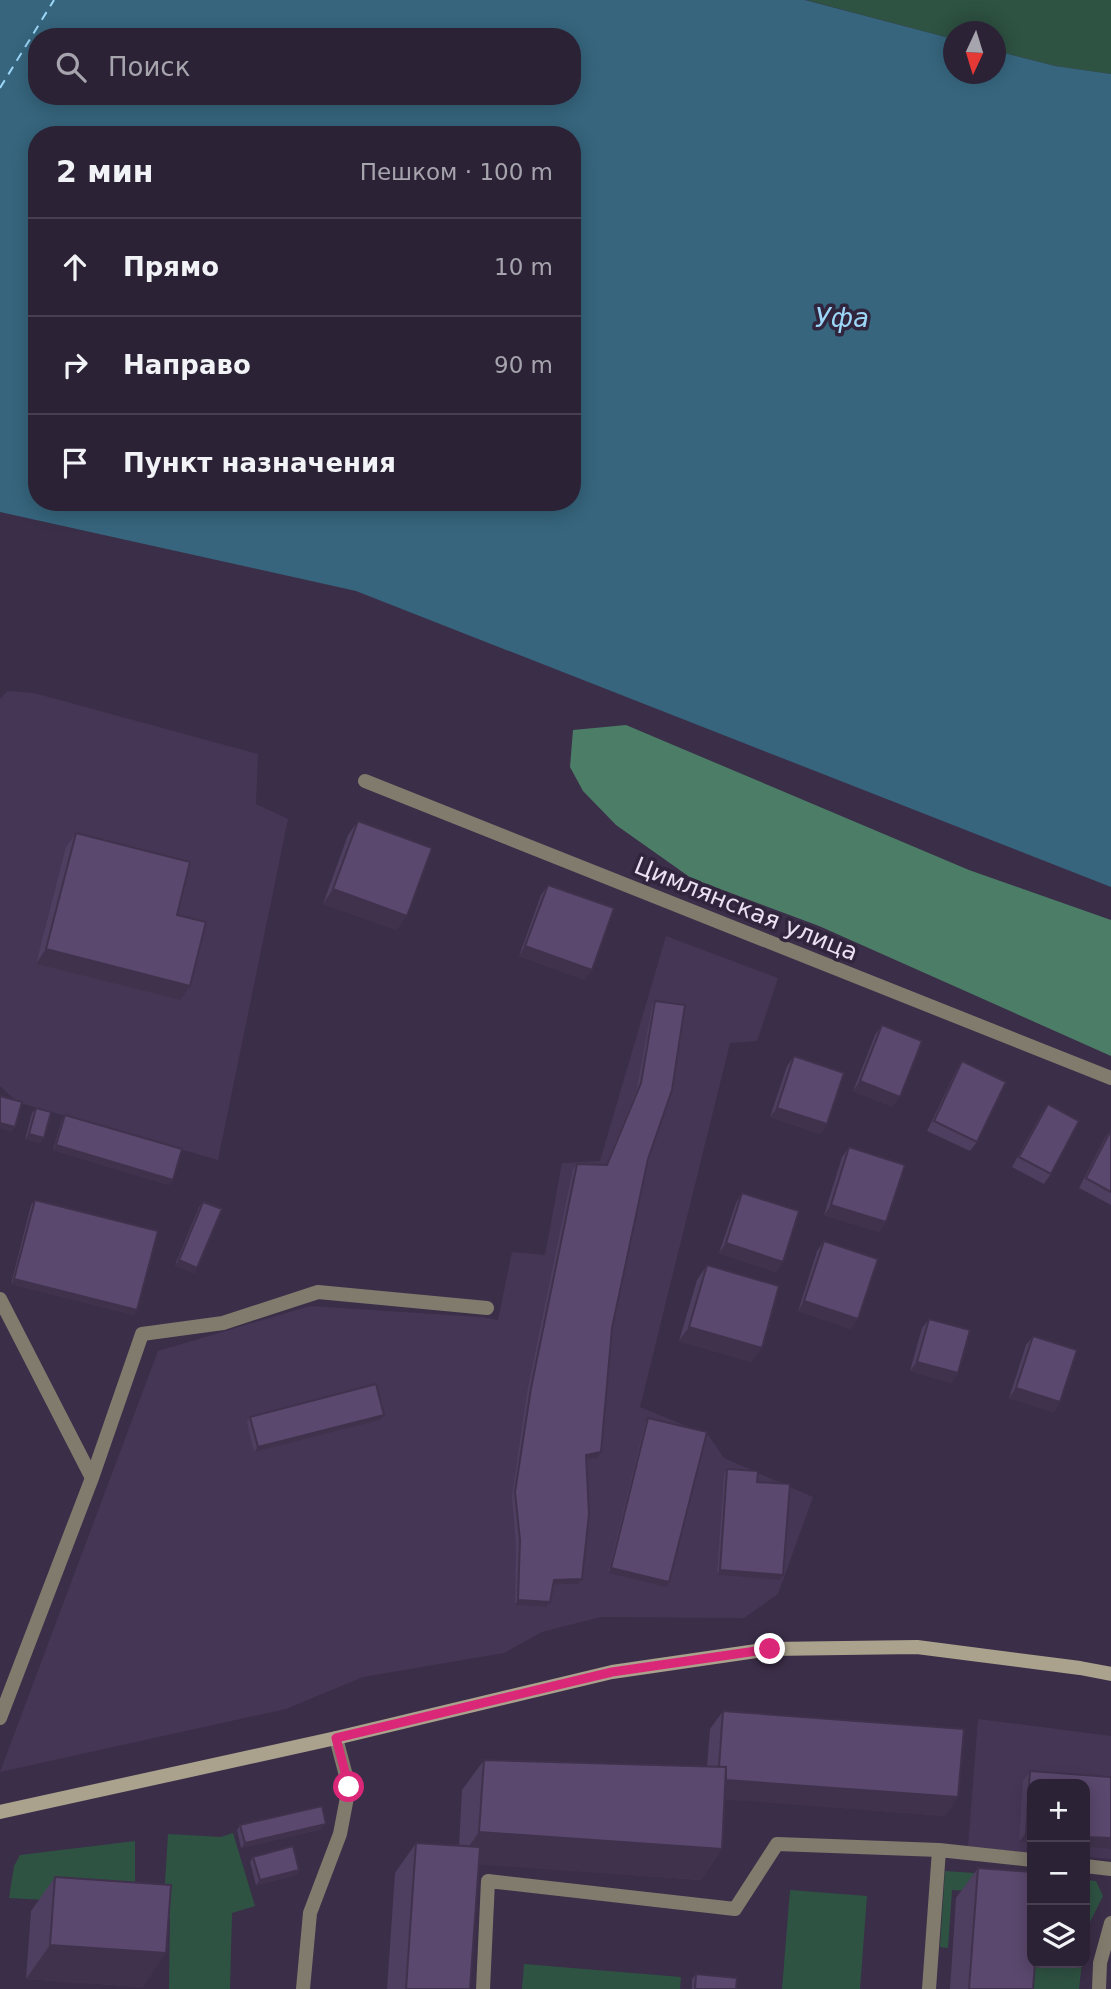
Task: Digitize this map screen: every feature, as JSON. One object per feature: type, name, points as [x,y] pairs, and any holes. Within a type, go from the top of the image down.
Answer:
[{"type":"street","name":"Цимлянская улица","points":[[365,781],[1111,1078]]},
{"type":"street","points":[[0,1718],[92,1478],[142,1334],[223,1323],[318,1292],[487,1308]]},
{"type":"street","points":[[0,1299],[92,1478]]},
{"type":"street","points":[[0,1812],[336,1738],[612,1672],[770,1649],[917,1647],[1111,1674]]},
{"type":"street","points":[[303,1989],[310,1913],[340,1834],[349,1787],[336,1738]]},
{"type":"street","points":[[483,1989],[488,1881],[734,1909],[777,1844],[939,1850],[1027,1859]]},
{"type":"street","points":[[929,1989],[939,1850]]},
{"type":"street","points":[[1090,1867],[1111,1869]]},
{"type":"street","points":[[1099,1989],[1100,1963],[1111,1923]]},
{"type":"shaded area","points":[[8,691],[34,693],[258,754],[256,804],[288,819],[218,1160],[17,1102],[0,1086],[0,699]]},
{"type":"shaded area","points":[[666,936],[778,978],[757,1041],[730,1043],[640,1407],[708,1435],[724,1458],[813,1497],[778,1594],[744,1618],[601,1617],[542,1632],[504,1653],[363,1677],[286,1709],[0,1772],[158,1351],[310,1306],[498,1320],[512,1252],[545,1255],[562,1163],[600,1161]]},
{"type":"shaded area","points":[[978,1719],[1111,1736],[1111,1859],[1090,1857],[1090,1779],[1027,1779],[1027,1853],[968,1847]]},
{"type":"green space","points":[[806,0],[1111,0],[1111,74],[1055,66],[1006,54],[1006,21],[943,21],[943,36]]},
{"type":"green space","points":[[626,725],[969,870],[1111,920],[1111,1056],[819,926],[691,878],[616,825],[583,791],[570,767],[573,730]]},
{"type":"green space","points":[[233,1833],[255,1906],[232,1913],[230,1989],[169,1989],[170,1918],[163,1914],[168,1834],[221,1837]]},
{"type":"green space","points":[[135,1841],[135,1905],[9,1898],[14,1866],[20,1855]]},
{"type":"green space","points":[[945,1871],[1027,1877],[1027,1895],[952,1890],[948,1948],[940,1947]]},
{"type":"green space","points":[[1090,1880],[1096,1881],[1103,1896],[1090,1922]]},
{"type":"green space","points":[[790,1890],[867,1896],[860,1989],[782,1989]]},
{"type":"green space","points":[[1027,1911],[1027,1968],[1081,1968],[1079,1989],[1022,1989]]},
{"type":"green space","points":[[524,1964],[681,1977],[680,1989],[522,1989]]},
{"type":"water","name":"Уфа","points":[[0,0],[805,0],[943,36],[943,84],[1006,84],[1006,54],[1055,66],[1111,74],[1111,887],[356,591],[0,512]]},
{"type":"building","points":[[358,821],[432,848],[407,916],[333,889]]},
{"type":"building","points":[[76,833],[190,862],[177,915],[206,922],[190,986],[46,949]]},
{"type":"building","points":[[548,885],[614,908],[592,970],[525,946]]},
{"type":"building","points":[[655,1001],[685,1005],[672,1090],[648,1159],[612,1328],[601,1452],[586,1455],[589,1514],[582,1579],[554,1580],[550,1602],[518,1600],[520,1540],[515,1492],[531,1388],[577,1164],[607,1165],[641,1083]]},
{"type":"building","points":[[882,1025],[922,1041],[900,1097],[860,1081]]},
{"type":"building","points":[[794,1056],[844,1073],[827,1124],[777,1108]]},
{"type":"building","points":[[962,1061],[1006,1082],[977,1142],[934,1121]]},
{"type":"building","points":[[0,1096],[22,1102],[15,1127],[0,1123]]},
{"type":"building","points":[[1048,1104],[1079,1121],[1051,1174],[1019,1157]]},
{"type":"building","points":[[36,1108],[51,1112],[44,1138],[29,1134]]},
{"type":"building","points":[[65,1115],[182,1149],[173,1180],[56,1145]]},
{"type":"building","points":[[1111,1130],[1111,1192],[1086,1178]]},
{"type":"building","points":[[849,1147],[905,1165],[886,1222],[831,1205]]},
{"type":"building","points":[[742,1193],[799,1211],[783,1262],[726,1243]]},
{"type":"building","points":[[35,1200],[158,1231],[137,1310],[14,1279]]},
{"type":"building","points":[[203,1202],[222,1209],[197,1268],[179,1260]]},
{"type":"building","points":[[824,1241],[878,1259],[858,1319],[804,1301]]},
{"type":"building","points":[[707,1265],[779,1286],[762,1348],[689,1327]]},
{"type":"building","points":[[929,1319],[970,1330],[958,1373],[917,1362]]},
{"type":"building","points":[[1033,1336],[1077,1350],[1060,1402],[1016,1388]]},
{"type":"building","points":[[376,1384],[384,1415],[258,1447],[250,1417]]},
{"type":"building","points":[[648,1418],[707,1432],[669,1582],[611,1568]]},
{"type":"building","points":[[727,1469],[758,1471],[757,1482],[790,1484],[783,1575],[720,1570]]},
{"type":"building","points":[[723,1711],[964,1729],[958,1797],[726,1780],[726,1767],[719,1767]]},
{"type":"building","points":[[484,1760],[726,1767],[722,1849],[479,1832]]},
{"type":"building","points":[[1030,1771],[1111,1777],[1111,1838],[1090,1837],[1090,1779],[1029,1779]]},
{"type":"building","points":[[322,1806],[326,1824],[245,1843],[240,1825]]},
{"type":"building","points":[[416,1843],[480,1847],[470,1989],[406,1989]]},
{"type":"building","points":[[293,1846],[299,1870],[260,1880],[253,1857]]},
{"type":"building","points":[[978,1868],[1027,1872],[1027,1968],[1035,1968],[1033,1989],[969,1989]]},
{"type":"building","points":[[55,1877],[171,1885],[166,1953],[50,1945]]},
{"type":"building","points":[[696,1974],[737,1978],[736,1989],[695,1989]]},
{"type":"ferry route","points":[[37,28],[54,0]]},
{"type":"ferry route","points":[[0,88],[28,42]]},
{"type":"route","points":[[349,1787],[336,1738],[612,1672],[770,1649]]}]
